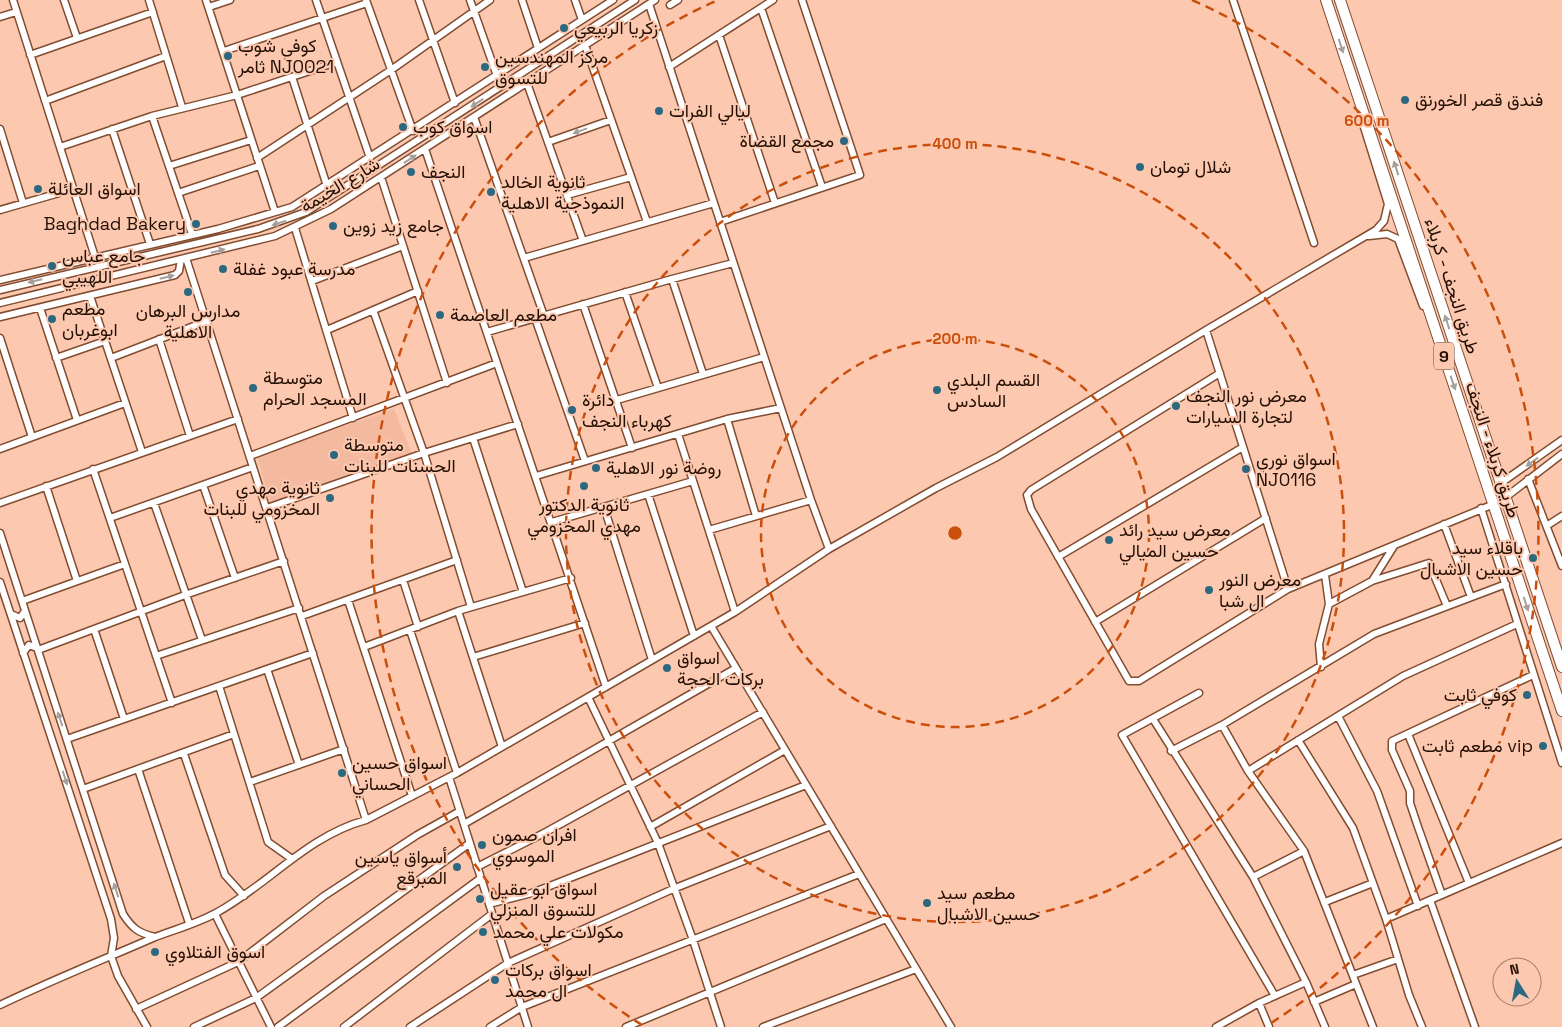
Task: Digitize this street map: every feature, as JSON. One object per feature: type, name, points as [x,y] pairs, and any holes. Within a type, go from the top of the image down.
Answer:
[{"type":"highway","name":"طريق کربلاء - النجف","points":[[1326,0],[1562,711]]},
{"type":"highway","name":"طريق النجف - کربلاء","points":[[1340,0],[1562,667]]},
{"type":"street","points":[[12,0],[95,257]]},
{"type":"street","points":[[64,0],[77,38]]},
{"type":"street","points":[[149,0],[182,107]]},
{"type":"street","points":[[206,0],[224,51],[274,212]]},
{"type":"street","points":[[209,8],[230,0]]},
{"type":"street","points":[[316,0],[370,158]]},
{"type":"street","points":[[419,0],[455,103]]},
{"type":"street","points":[[470,0],[497,76]]},
{"type":"street","points":[[257,158],[309,126],[490,0]]},
{"type":"street","points":[[522,0],[538,48]]},
{"type":"street","points":[[575,0],[582,20]]},
{"type":"street","points":[[0,280],[218,229],[292,206],[327,186],[613,0]]},
{"type":"street","name":"شارع الخيمة","points":[[0,290],[286,221],[326,201],[635,0]]},
{"type":"street","name":"شارع الخيمة","points":[[0,303],[260,240],[295,228],[332,209],[381,178],[655,0]]},
{"type":"street","points":[[670,5],[678,0]]},
{"type":"street","points":[[669,67],[773,0]]},
{"type":"street","points":[[720,222],[860,175],[802,0]]},
{"type":"street","points":[[1233,0],[1314,243]]},
{"type":"street","points":[[224,51],[367,1],[413,130]]},
{"type":"street","points":[[649,4],[811,500],[829,548]]},
{"type":"street","points":[[762,8],[822,188]]},
{"type":"street","points":[[0,17],[16,12]]},
{"type":"street","points":[[30,55],[153,12]]},
{"type":"street","points":[[588,31],[575,43],[575,47],[582,47],[611,120],[647,222]]},
{"type":"street","points":[[719,36],[775,203]]},
{"type":"street","points":[[45,100],[166,56]]},
{"type":"street","points":[[538,76],[554,61],[553,57],[548,56]]},
{"type":"street","points":[[60,147],[152,116],[182,107],[237,95],[337,62]]},
{"type":"street","points":[[292,77],[327,186]]},
{"type":"street","points":[[527,83],[583,241]]},
{"type":"street","points":[[0,1005],[154,937],[215,914],[244,896],[306,848],[350,824],[366,820],[457,773],[606,687],[735,612],[829,548],[936,488],[997,457],[1381,226],[1388,211],[1366,136],[1362,110]]},
{"type":"street","points":[[152,116],[192,234]]},
{"type":"street","points":[[474,117],[544,316]]},
{"type":"street","points":[[548,142],[611,120]]},
{"type":"street","points":[[0,129],[2,145],[23,203]]},
{"type":"street","points":[[112,129],[150,244]]},
{"type":"street","points":[[169,166],[251,140]]},
{"type":"street","points":[[425,149],[571,578],[606,687]]},
{"type":"street","points":[[178,193],[260,166]]},
{"type":"street","points":[[567,195],[631,177]]},
{"type":"street","points":[[381,178],[448,383]]},
{"type":"street","points":[[0,210],[74,189]]},
{"type":"street","points":[[524,258],[714,203]]},
{"type":"street","points":[[295,228],[353,418]]},
{"type":"street","points":[[218,229],[220,238]]},
{"type":"street","points":[[1361,239],[1382,234],[1391,235],[1398,239],[1419,296],[1435,329]]},
{"type":"street","points":[[312,281],[403,246]]},
{"type":"street","points":[[162,264],[157,259],[165,251]]},
{"type":"street","points":[[0,317],[175,275],[179,271],[184,259]]},
{"type":"street","points":[[184,259],[267,508],[366,820]]},
{"type":"street","points":[[112,264],[120,269],[117,275]]},
{"type":"street","points":[[487,332],[672,279],[733,264]]},
{"type":"street","points":[[672,279],[703,374]]},
{"type":"street","points":[[327,330],[418,291]]},
{"type":"street","points":[[46,292],[50,305]]},
{"type":"street","points":[[625,292],[658,388]]},
{"type":"street","points":[[90,296],[142,452]]},
{"type":"street","points":[[583,304],[632,448]]},
{"type":"street","points":[[40,308],[77,420]]},
{"type":"street","points":[[373,310],[424,453],[471,607]]},
{"type":"street","points":[[535,318],[585,461]]},
{"type":"street","points":[[110,358],[206,321]]},
{"type":"street","points":[[1206,330],[1288,590]]},
{"type":"street","points":[[0,338],[32,437]]},
{"type":"street","points":[[159,339],[190,436]]},
{"type":"street","points":[[56,358],[105,341]]},
{"type":"street","points":[[617,400],[764,357]]},
{"type":"street","points":[[250,456],[497,363]]},
{"type":"street","points":[[1220,373],[1031,490],[1027,495],[1027,501],[1058,557],[1129,681],[1133,683],[1288,590],[1494,504]]},
{"type":"street","points":[[0,448],[125,403]]},
{"type":"street","points":[[536,476],[727,419],[781,408]]},
{"type":"street","points":[[0,503],[238,419]]},
{"type":"street","points":[[727,419],[756,516]]},
{"type":"street","points":[[267,508],[424,453],[518,424]]},
{"type":"street","points":[[678,434],[735,612]]},
{"type":"street","points":[[473,438],[523,592]]},
{"type":"street","points":[[1501,483],[1562,440]]},
{"type":"street","points":[[1058,557],[1243,447]]},
{"type":"street","points":[[1506,497],[1562,454]]},
{"type":"street","points":[[110,518],[253,467]]},
{"type":"street","points":[[93,469],[172,703]]},
{"type":"street","points":[[1514,475],[1518,487]]},
{"type":"street","points":[[1528,480],[1548,525],[1562,566]]},
{"type":"street","points":[[552,522],[693,481]]},
{"type":"street","points":[[203,485],[235,578]]},
{"type":"street","points":[[46,486],[77,581]]},
{"type":"street","points":[[648,494],[694,636]]},
{"type":"street","points":[[709,530],[811,500]]},
{"type":"street","points":[[154,503],[202,640]]},
{"type":"street","points":[[604,507],[652,660]]},
{"type":"street","points":[[1481,508],[1562,763]]},
{"type":"street","points":[[1548,525],[1562,516]]},
{"type":"street","points":[[1096,622],[1266,518]]},
{"type":"street","points":[[1444,524],[1471,597]]},
{"type":"street","points":[[0,533],[124,914],[131,927],[140,934],[154,937]]},
{"type":"street","points":[[1372,582],[1394,546]]},
{"type":"street","points":[[302,616],[457,560]]},
{"type":"street","points":[[24,653],[29,645],[37,649],[284,561]]},
{"type":"street","points":[[1328,604],[1372,582],[1429,563],[1447,606]]},
{"type":"street","points":[[22,601],[125,564]]},
{"type":"street","points":[[1321,667],[1318,644],[1328,604],[1325,575]]},
{"type":"street","points":[[364,647],[458,611],[571,578]]},
{"type":"street","points":[[403,580],[418,627]]},
{"type":"street","points":[[0,582],[111,919],[114,938],[111,956],[118,976],[147,1027]]},
{"type":"street","points":[[1171,751],[1222,725],[1374,634],[1506,584]]},
{"type":"street","points":[[348,600],[412,796]]},
{"type":"street","points":[[156,656],[299,608]]},
{"type":"street","points":[[10,614],[20,618],[25,611]]},
{"type":"street","points":[[458,611],[502,747]]},
{"type":"street","points":[[473,657],[585,623]]},
{"type":"street","points":[[1248,771],[1403,676],[1517,624]]},
{"type":"street","points":[[711,626],[951,1027]]},
{"type":"street","points":[[94,629],[124,720]]},
{"type":"street","points":[[410,630],[457,773]]},
{"type":"street","points":[[67,740],[313,653]]},
{"type":"street","points":[[464,824],[736,668]]},
{"type":"street","points":[[267,669],[299,765]]},
{"type":"street","points":[[1442,895],[1410,803],[1410,792],[1392,750],[1392,742],[1533,675]]},
{"type":"street","points":[[218,686],[268,842],[292,859]]},
{"type":"street","points":[[1199,693],[1122,735],[1275,996]]},
{"type":"street","points":[[588,697],[658,844],[693,940],[721,1027]]},
{"type":"street","points":[[477,867],[630,786],[763,712]]},
{"type":"street","points":[[1338,716],[1377,791],[1418,906]]},
{"type":"street","points":[[1153,719],[1171,751],[1253,878],[1306,982],[1325,1027]]},
{"type":"street","points":[[1222,725],[1248,771],[1304,851],[1373,1027]]},
{"type":"street","points":[[84,790],[234,734]]},
{"type":"street","points":[[1408,734],[1469,883]]},
{"type":"street","points":[[1298,740],[1353,828],[1422,1027]]},
{"type":"street","points":[[250,782],[344,749]]},
{"type":"street","points":[[650,827],[785,750]]},
{"type":"street","points":[[184,754],[225,875],[244,896]]},
{"type":"street","points":[[138,769],[189,924]]},
{"type":"street","points":[[449,777],[528,1027]]},
{"type":"street","points":[[489,904],[532,893],[806,785]]},
{"type":"street","points":[[136,1009],[238,962],[324,896],[417,835],[460,811]]},
{"type":"street","points":[[410,1027],[508,963],[674,889],[830,826]]},
{"type":"street","points":[[1386,919],[1562,843]]},
{"type":"street","points":[[194,1027],[256,998],[470,844]]},
{"type":"street","points":[[1253,878],[1304,851]]},
{"type":"street","points":[[490,1027],[522,1008],[859,874]]},
{"type":"street","points":[[278,1027],[481,878]]},
{"type":"street","points":[[1325,902],[1373,883]]},
{"type":"street","points":[[1430,900],[1475,1027]]},
{"type":"street","points":[[111,919],[119,920],[124,914]]},
{"type":"street","points":[[215,914],[271,1027]]},
{"type":"street","points":[[348,1026],[492,914]]},
{"type":"street","points":[[626,1027],[886,919]]},
{"type":"street","points":[[1353,975],[1398,959]]},
{"type":"street","points":[[764,1027],[916,969]]},
{"type":"street","points":[[1219,1026],[1259,1003],[1306,982]]},
{"type":"street","points":[[1314,1002],[1356,984]]},
{"type":"street","points":[[1259,1003],[1269,1027]]},
{"type":"shaded area","name":"متوسطة الحسنات للبنات","points":[[394,409],[412,454],[270,503],[257,456]]},
{"type":"place","name":"زكريا الربيعي","points":[[564,28]]},
{"type":"place","name":"كوفي شوب ثامر NJ0021","points":[[228,56]]},
{"type":"place","name":"مركز المهندسين للتسوق","points":[[485,67]]},
{"type":"place","name":"فندق قصر الخورنق","points":[[1405,100]]},
{"type":"place","name":"ليالي الفرات","points":[[659,111]]},
{"type":"place","name":"اسواق كوب","points":[[403,127]]},
{"type":"place","name":"مجمع القضاة","points":[[844,141]]},
{"type":"place","name":"شلال تومان","points":[[1140,167]]},
{"type":"place","name":"النجف","points":[[411,172]]},
{"type":"place","name":"اسواق العائلة","points":[[38,189]]},
{"type":"place","name":"ثانوية الخالد النموذجية الاهلية","points":[[491,192]]},
{"type":"place","name":"Baghdad Bakery","points":[[196,224]]},
{"type":"place","name":"جامع زيد زوين","points":[[333,226]]},
{"type":"place","name":"جامع عباس اللهيبي","points":[[52,266]]},
{"type":"place","name":"مدرسة عبود غفلة","points":[[223,269]]},
{"type":"place","name":"مدارس البرهان الاهلية","points":[[188,292]]},
{"type":"place","name":"مطعم العاصمة","points":[[440,315]]},
{"type":"place","name":"مطعم ابوغربان","points":[[52,319]]},
{"type":"place","name":"متوسطة المسجد الحرام","points":[[253,388]]},
{"type":"place","name":"القسم البلدي السادس","points":[[937,390]]},
{"type":"place","name":"معرض نور النجف لتجارة السيارات","points":[[1176,406]]},
{"type":"place","name":"دائرة كهرباء النجف","points":[[572,410]]},
{"type":"place","name":"متوسطة الحسنات للبنات","points":[[334,455]]},
{"type":"place","name":"روضة نور الاهلية","points":[[596,468]]},
{"type":"place","name":"اسواق نوري NJ0116","points":[[1246,469]]},
{"type":"place","name":"ثانوية الدكتور مهدي المخزومي","points":[[584,486]]},
{"type":"place","name":"ثانوية مهدي المخزومي للبنات","points":[[330,498]]},
{"type":"place","name":"معرض سيد رائد حسين الميالي","points":[[1109,540]]},
{"type":"place","name":"باقلاء سيد حسين الاشبال","points":[[1533,558]]},
{"type":"place","name":"معرض النور ال شبا","points":[[1209,590]]},
{"type":"place","name":"اسواق بركات الحجة","points":[[667,668]]},
{"type":"place","name":"كوفي ثابت","points":[[1527,695]]},
{"type":"place","name":"مطعم ثابت vip","points":[[1543,746]]},
{"type":"place","name":"اسواق حسين الحساني","points":[[342,773]]},
{"type":"place","name":"افران صمون الموسوي","points":[[482,845]]},
{"type":"place","name":"أسواق ياسين المبرقع","points":[[457,867]]},
{"type":"place","name":"اسواق ابو عقيل للتسوق المنزلي","points":[[480,899]]},
{"type":"place","name":"مطعم سيد حسين الاشبال","points":[[927,903]]},
{"type":"place","name":"مكولات علي محمد","points":[[483,932]]},
{"type":"place","name":"اسوق الفتلاوي","points":[[155,952]]},
{"type":"place","name":"اسواق بركات ال محمد","points":[[495,980]]}]
